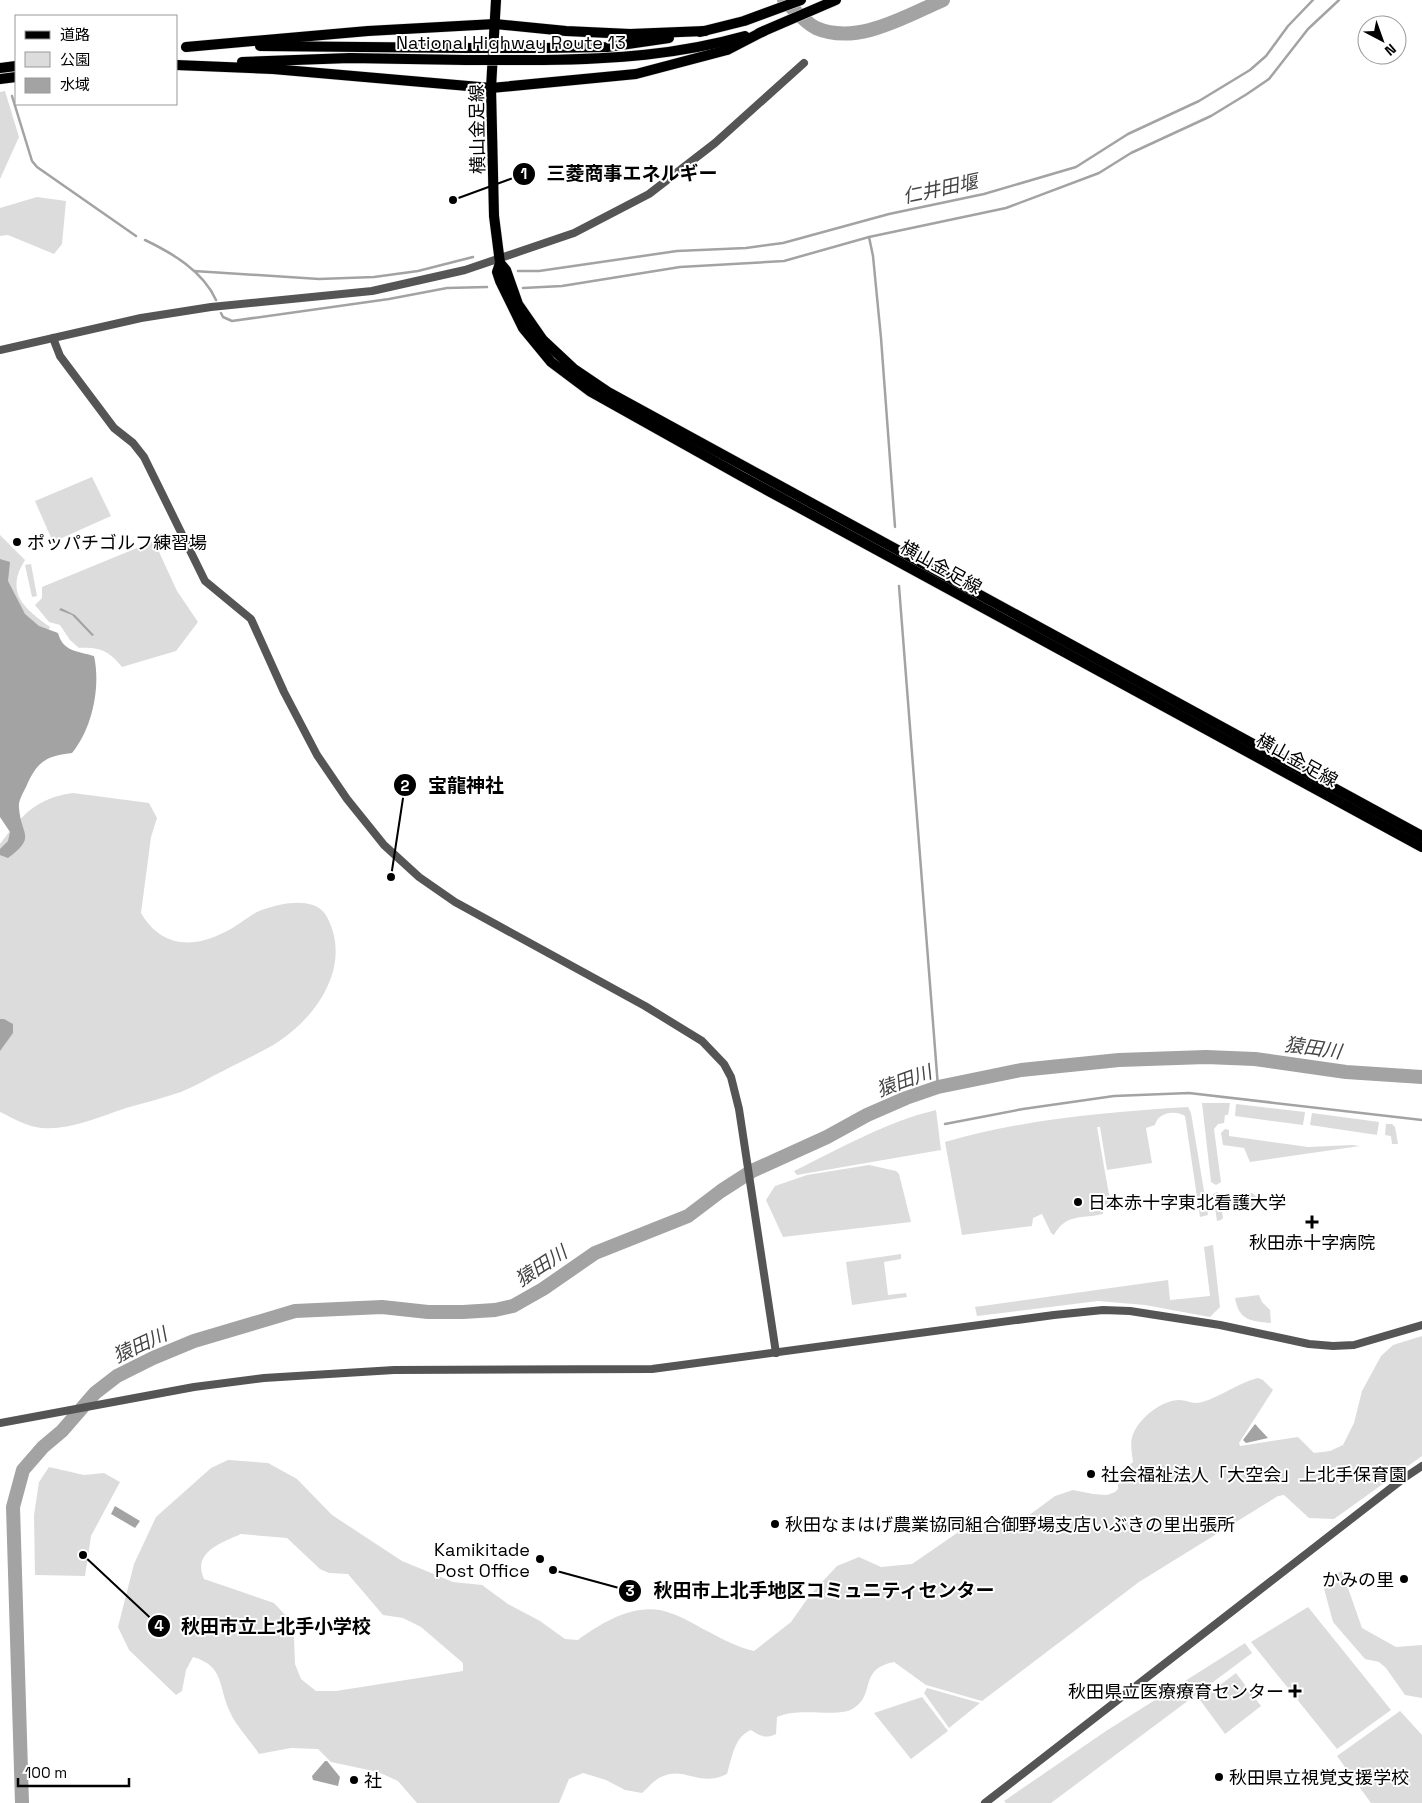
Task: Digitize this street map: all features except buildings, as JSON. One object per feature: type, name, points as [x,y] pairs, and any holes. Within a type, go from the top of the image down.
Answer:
[{"type":"main road","name":"横山金足線","points":[[496,0],[492,88],[494,216],[500,261],[498,272],[504,292],[527,333],[563,372],[591,392],[749,480],[1422,847]]},
{"type":"main road","name":"National Highway Route 13","points":[[181,48],[607,47],[706,31],[778,10],[800,0]]},
{"type":"main road","name":"National Highway Route 13","points":[[178,65],[350,58],[466,60],[619,59],[658,55],[724,42],[764,31],[836,0]]},
{"type":"main road","points":[[181,48],[368,31],[495,24],[630,34],[706,31]]},
{"type":"main road","points":[[178,65],[273,69],[492,88],[636,74],[727,50],[764,31]]},
{"type":"main road","points":[[0,68],[15,66]]},
{"type":"main road","points":[[0,79],[15,77]]},
{"type":"main road","name":"横山金足線","points":[[500,261],[506,270],[518,304],[539,335],[556,354],[597,386],[1422,836]]},
{"type":"street","points":[[0,350],[141,318],[211,307],[372,291],[500,261],[574,233],[648,194],[715,143],[804,63]]},
{"type":"street","points":[[53,338],[60,356],[114,428],[133,443],[144,457],[204,581],[252,619],[284,692],[317,755],[347,800],[401,862],[455,902],[645,1006],[702,1041],[718,1055],[731,1077],[739,1109],[776,1354]]},
{"type":"street","points":[[0,1423],[194,1387],[264,1378],[394,1370],[652,1368],[776,1354],[1054,1314],[1104,1310],[1130,1311],[1220,1325],[1294,1341],[1333,1346],[1354,1345],[1422,1326]]},
{"type":"street","points":[[985,1803],[1422,1466]]},
{"type":"green space","points":[[5,91],[19,137],[0,179],[0,92]]},
{"type":"green space","points":[[37,197],[66,201],[62,244],[54,254],[8,235],[0,236],[0,208]]},
{"type":"green space","points":[[92,477],[111,516],[53,542],[35,501]]},
{"type":"green space","points":[[0,535],[25,560],[19,572],[17,582],[17,591],[20,599],[33,614],[50,627],[42,642],[0,677]]},
{"type":"green space","points":[[154,541],[177,591],[198,622],[176,651],[122,667],[104,651],[93,648],[79,648],[70,640],[60,625],[49,622],[35,605],[42,598],[42,587]]},
{"type":"green space","points":[[31,564],[37,596],[32,597],[25,565]]},
{"type":"green space","points":[[73,793],[149,803],[157,818],[151,837],[141,913],[158,933],[178,942],[201,941],[233,928],[257,912],[265,909],[284,904],[305,903],[314,905],[327,917],[334,935],[336,953],[327,987],[318,1003],[293,1031],[272,1046],[181,1092],[74,1125],[42,1128],[26,1124],[0,1112],[0,844],[15,824],[31,809],[49,799]]},
{"type":"green space","points":[[1202,1103],[1230,1103],[1228,1115],[1225,1115],[1224,1123],[1218,1124],[1214,1129],[1221,1182],[1216,1185],[1211,1182]]},
{"type":"green space","points":[[1236,1104],[1305,1112],[1303,1125],[1235,1116]]},
{"type":"green space","points":[[1188,1107],[1191,1113],[1208,1215],[1200,1217],[1185,1116],[1177,1113],[1167,1113],[1160,1117],[1155,1125],[1146,1128],[1152,1163],[1107,1170],[1100,1127],[1097,1127],[1111,1206],[1103,1206],[1103,1214],[1069,1220],[1054,1235],[1051,1233],[1042,1214],[1033,1218],[1032,1226],[962,1235],[945,1142],[1035,1122],[1127,1111]]},
{"type":"green space","points":[[936,1110],[941,1150],[797,1175],[794,1171],[899,1121]]},
{"type":"green space","points":[[1312,1113],[1379,1122],[1377,1135],[1310,1125]]},
{"type":"green space","points":[[1386,1124],[1392,1124],[1395,1127],[1398,1144],[1392,1144],[1391,1136],[1385,1135]]},
{"type":"green space","points":[[1225,1129],[1229,1130],[1229,1136],[1308,1147],[1360,1146],[1250,1162],[1244,1148],[1223,1145],[1221,1133]]},
{"type":"green space","points":[[869,1165],[896,1171],[899,1174],[911,1222],[783,1237],[766,1200],[775,1186],[807,1175]]},
{"type":"green space","points":[[1217,1192],[1220,1195],[1223,1218],[1217,1221],[1213,1194]]},
{"type":"green space","points":[[1252,1193],[1259,1199],[1258,1208],[1238,1212],[1232,1206],[1231,1200],[1233,1197]]},
{"type":"green space","points":[[1213,1245],[1220,1307],[1210,1317],[1145,1305],[1098,1301],[977,1316],[975,1307],[1168,1280],[1170,1300],[1210,1296],[1204,1247]]},
{"type":"green space","points":[[901,1254],[901,1259],[884,1262],[888,1295],[906,1293],[907,1297],[852,1305],[846,1262]]},
{"type":"green space","points":[[1259,1295],[1262,1302],[1270,1310],[1271,1323],[1247,1318],[1237,1306],[1235,1298]]},
{"type":"green space","points":[[1422,1336],[1422,1456],[1334,1519],[1309,1518],[1284,1495],[1278,1496],[1139,1582],[982,1701],[926,1685],[894,1662],[883,1665],[871,1676],[861,1702],[854,1708],[839,1713],[797,1712],[787,1714],[777,1717],[776,1734],[763,1736],[751,1730],[745,1733],[737,1743],[727,1774],[717,1778],[708,1779],[685,1774],[669,1774],[656,1780],[642,1793],[625,1790],[606,1780],[583,1773],[569,1779],[559,1803],[417,1803],[398,1781],[378,1772],[331,1762],[318,1749],[291,1748],[259,1754],[233,1717],[226,1703],[219,1678],[211,1666],[193,1657],[186,1670],[182,1691],[176,1695],[129,1650],[118,1627],[134,1564],[156,1517],[211,1468],[228,1460],[268,1463],[297,1479],[332,1515],[402,1561],[453,1582],[482,1585],[508,1604],[540,1621],[565,1639],[578,1640],[610,1620],[634,1611],[646,1609],[670,1613],[727,1641],[754,1651],[791,1622],[810,1595],[837,1566],[859,1557],[881,1567],[912,1564],[960,1531],[1002,1524],[1028,1516],[1055,1496],[1073,1490],[1107,1495],[1115,1492],[1118,1489],[1118,1475],[1133,1462],[1131,1443],[1137,1426],[1153,1410],[1166,1403],[1179,1400],[1196,1403],[1202,1402],[1258,1378],[1263,1380],[1273,1390],[1239,1443],[1240,1446],[1298,1437],[1314,1453],[1330,1451],[1343,1445],[1354,1423],[1362,1391],[1381,1356],[1393,1345]],"holes":[[[241,1534],[287,1538],[320,1569],[329,1573],[348,1574],[383,1615],[403,1618],[421,1627],[463,1663],[463,1671],[336,1691],[316,1691],[301,1679],[295,1664],[294,1636],[288,1618],[274,1603],[204,1579],[201,1570],[205,1555],[210,1550]]]},
{"type":"green space","points":[[49,1467],[84,1475],[104,1473],[120,1482],[91,1536],[85,1576],[35,1575],[34,1515],[39,1482]]},
{"type":"green space","points":[[1342,1571],[1362,1628],[1396,1647],[1422,1645],[1422,1698],[1405,1695],[1386,1668],[1379,1662],[1365,1659],[1333,1622],[1323,1585],[1328,1577]]},
{"type":"green space","points":[[1308,1607],[1391,1710],[1337,1749],[1251,1642]]},
{"type":"green space","points":[[1245,1643],[1252,1653],[1051,1803],[1006,1803],[1004,1801],[1106,1731]]},
{"type":"green space","points":[[1236,1673],[1261,1706],[1225,1734],[1200,1700]]},
{"type":"green space","points":[[927,1688],[980,1703],[949,1728],[924,1693]]},
{"type":"green space","points":[[922,1697],[948,1731],[911,1759],[874,1713]]},
{"type":"green space","points":[[1400,1711],[1422,1735],[1422,1803],[1371,1803],[1337,1756]]},
{"type":"water","points":[[0,559],[10,562],[8,581],[25,614],[39,626],[58,633],[63,644],[67,647],[77,652],[94,656],[96,668],[93,707],[85,732],[72,753],[48,758],[38,766],[30,778],[19,805],[25,840],[17,851],[8,858],[0,855],[0,849],[8,841],[10,832],[0,817]]},
{"type":"water","points":[[61,608],[75,615],[94,635],[92,636],[72,615],[59,610]]},
{"type":"water","points":[[0,1019],[13,1024],[13,1033],[0,1051]]},
{"type":"water","points":[[1255,1424],[1268,1438],[1246,1443],[1243,1440]]},
{"type":"water","points":[[115,1506],[140,1521],[135,1528],[111,1514]]},
{"type":"water","points":[[325,1761],[340,1777],[338,1786],[313,1780],[312,1776]]},
{"type":"waterway","points":[[784,0],[803,19],[816,28],[832,33],[848,33],[881,27],[943,0]]},
{"type":"waterway","name":"仁井田堰","points":[[518,271],[539,271],[677,251],[746,248],[783,243],[889,214],[984,194],[1076,167],[1128,134],[1199,101],[1250,70],[1266,56],[1288,26],[1313,0]]},
{"type":"waterway","points":[[523,288],[562,286],[680,267],[784,261],[869,237],[1006,208],[1099,173],[1131,153],[1211,116],[1247,94],[1269,79],[1308,29],[1339,0]]},
{"type":"waterway","points":[[12,96],[32,161],[37,167],[136,236]]},
{"type":"waterway","points":[[869,237],[873,256],[881,338],[895,527]]},
{"type":"waterway","points":[[145,240],[186,264],[203,280],[216,300]]},
{"type":"waterway","points":[[194,271],[319,279],[374,277],[418,271],[473,257]]},
{"type":"waterway","points":[[221,313],[223,317],[232,321],[389,299],[447,288],[487,287]]},
{"type":"waterway","points":[[899,586],[938,1087]]},
{"type":"waterway","name":"猿田川","points":[[22,1803],[13,1507],[23,1470],[43,1447],[62,1431],[95,1393],[117,1376],[194,1341],[295,1311],[382,1307],[428,1312],[463,1312],[495,1310],[513,1306],[543,1289],[595,1253],[688,1216],[752,1171],[827,1137],[867,1115],[906,1098],[938,1087],[1021,1070],[1119,1060],[1206,1057],[1255,1059],[1346,1072],[1422,1077]]},
{"type":"waterway","points":[[945,1124],[1023,1109],[1114,1096],[1189,1093],[1422,1120]]},
{"type":"place","name":"三菱商事エネルギー","points":[[453,200]]},
{"type":"place","name":"ポッパチゴルフ練習場","points":[[17,542]]},
{"type":"place","name":"宝龍神社","points":[[391,877]]},
{"type":"place","name":"日本赤十字東北看護大学","points":[[1078,1202]]},
{"type":"place","name":"秋田赤十字病院","points":[[1312,1222]]},
{"type":"place","name":"社会福祉法人「大空会」上北手保育園","points":[[1091,1474]]},
{"type":"place","name":"秋田なまはげ農業協同組合御野場支店いぶきの里出張所","points":[[775,1524]]},
{"type":"place","name":"秋田市立上北手小学校","points":[[83,1555]]},
{"type":"place","name":"Kamikitade Post Office","points":[[540,1559]]},
{"type":"place","name":"秋田市上北手地区コミュニティセンター","points":[[553,1570]]},
{"type":"place","name":"かみの里","points":[[1404,1579]]},
{"type":"place","name":"秋田県立医療療育センター","points":[[1295,1691]]},
{"type":"place","name":"秋田県立視覚支援学校","points":[[1219,1777]]},
{"type":"place","name":"社","points":[[354,1780]]}]
